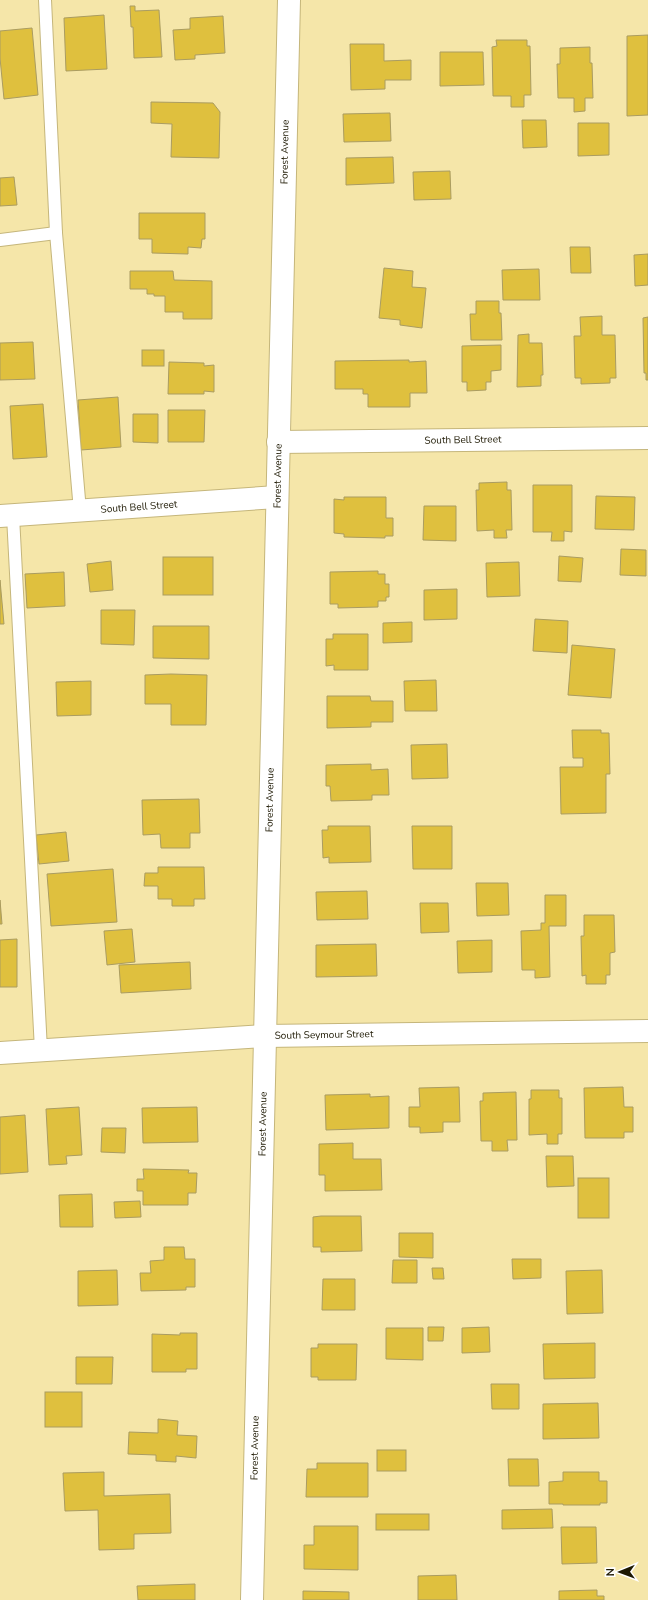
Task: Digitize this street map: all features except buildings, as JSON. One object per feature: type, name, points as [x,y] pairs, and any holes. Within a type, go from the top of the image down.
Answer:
[{"type":"street","name":"Forest Avenue","points":[[252,1600],[289,0]]},
{"type":"street","name":"South Bell Street","points":[[278,442],[648,438]]},
{"type":"street","name":"South Bell Street","points":[[6,516],[277,497]]},
{"type":"street","name":"South Seymour Street","points":[[0,1053],[264,1036],[648,1030]]},
{"type":"lane","points":[[45,0],[56,233],[80,511]]},
{"type":"lane","points":[[0,240],[56,233]]},
{"type":"lane","points":[[6,516],[41,1050]]}]
